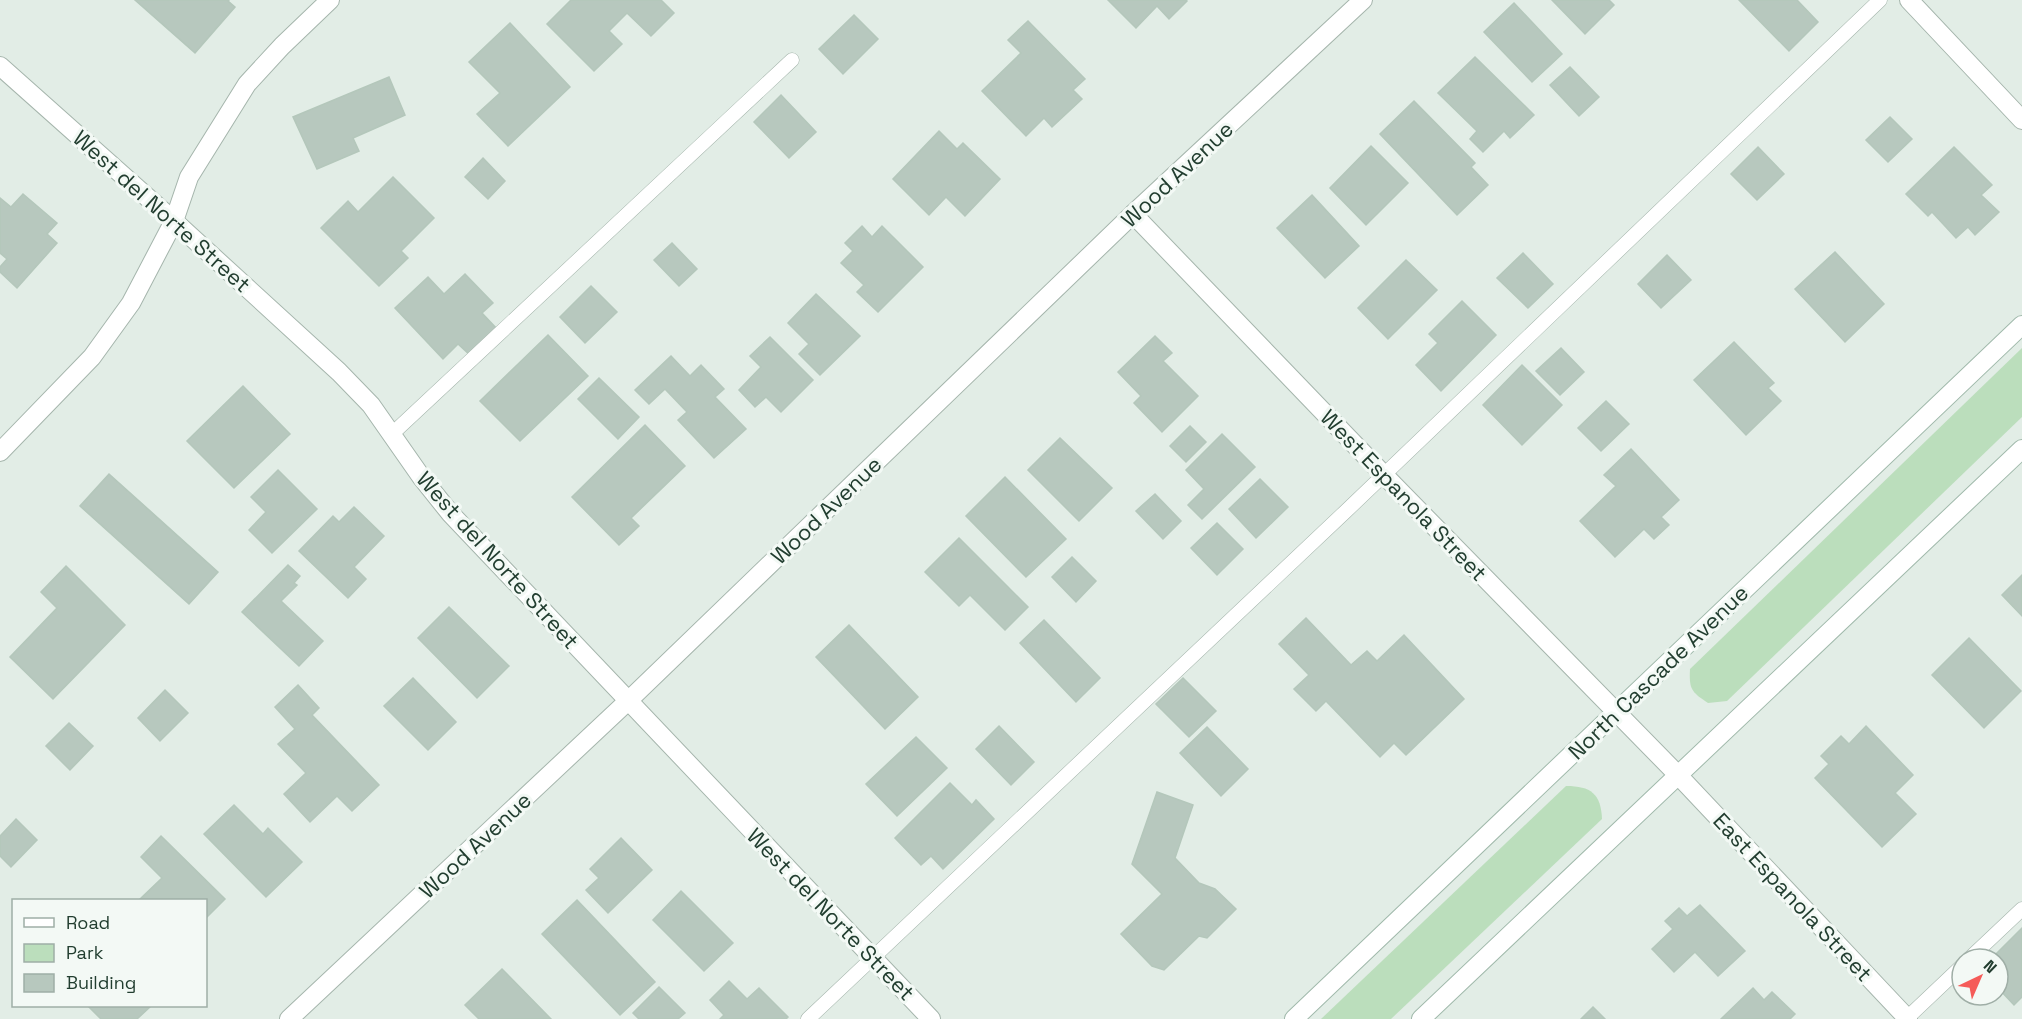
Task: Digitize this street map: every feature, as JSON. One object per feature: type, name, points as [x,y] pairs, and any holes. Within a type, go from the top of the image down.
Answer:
[{"type":"street","points":[[0,452],[92,357],[131,303],[174,221],[189,177],[247,84],[282,46],[330,0]]},
{"type":"street","name":"Wood Avenue","points":[[289,1019],[628,701],[1133,214],[1363,0]]},
{"type":"street","points":[[1909,0],[2022,120]]},
{"type":"street","name":"West del Norte Street","points":[[0,66],[339,372],[371,405],[422,478],[450,513],[931,1019]]},
{"type":"street","name":"West Espanola Street","points":[[1133,214],[1384,475],[1677,774]]},
{"type":"street","name":"North Cascade Avenue","points":[[1294,1019],[2022,325]]},
{"type":"street","points":[[1421,1019],[2022,449]]},
{"type":"street","name":"East Espanola Street","points":[[1677,774],[1907,1019]]},
{"type":"lane","points":[[808,1019],[1384,475],[1880,0]]},
{"type":"lane","points":[[392,434],[792,60]]},
{"type":"lane","points":[[1982,947],[2022,909]]},
{"type":"lane","points":[[1907,1019],[1950,978]]},
{"type":"green space","points":[[2022,348],[2022,417],[1727,701],[1708,703],[1698,696],[1691,686],[1690,669]]},
{"type":"green space","points":[[1566,786],[1575,786],[1593,793],[1599,803],[1602,819],[1391,1019],[1321,1019]]},
{"type":"building","points":[[135,0],[229,0],[235,7],[195,53]]},
{"type":"building","points":[[571,0],[661,0],[674,13],[651,36],[627,13],[609,31],[622,44],[594,71],[547,24]]},
{"type":"building","points":[[1108,0],[1187,1],[1169,19],[1157,6],[1136,28]]},
{"type":"building","points":[[1552,0],[1609,0],[1614,5],[1585,34]]},
{"type":"building","points":[[1739,0],[1797,0],[1818,22],[1789,51]]},
{"type":"building","points":[[1514,3],[1562,54],[1532,82],[1484,32]]},
{"type":"building","points":[[854,15],[878,39],[843,74],[819,49]]},
{"type":"building","points":[[1028,21],[1085,79],[1073,90],[1082,99],[1052,127],[1044,118],[1026,136],[982,91],[1021,53],[1008,40]]},
{"type":"building","points":[[510,23],[570,87],[508,146],[477,114],[500,93],[469,62]]},
{"type":"building","points":[[1475,57],[1534,115],[1510,138],[1504,131],[1483,152],[1470,139],[1477,131],[1438,93]]},
{"type":"building","points":[[1570,67],[1599,97],[1579,116],[1550,85]]},
{"type":"building","points":[[389,77],[405,115],[353,138],[359,151],[317,169],[293,117]]},
{"type":"building","points":[[781,95],[816,132],[789,158],[754,122]]},
{"type":"building","points":[[1414,101],[1475,163],[1471,167],[1488,185],[1457,215],[1380,134]]},
{"type":"building","points":[[1890,117],[1912,139],[1888,162],[1866,140]]},
{"type":"building","points":[[939,131],[957,149],[963,143],[1000,179],[965,216],[946,197],[929,215],[893,179]]},
{"type":"building","points":[[1371,146],[1408,183],[1366,225],[1330,188]]},
{"type":"building","points":[[1758,147],[1784,174],[1757,200],[1731,174]]},
{"type":"building","points":[[1954,147],[1992,185],[1981,195],[1999,212],[1975,235],[1968,227],[1956,238],[1932,212],[1928,216],[1906,194]]},
{"type":"building","points":[[483,158],[505,181],[488,199],[465,177]]},
{"type":"building","points":[[393,177],[434,218],[401,251],[408,258],[379,286],[321,228],[348,201],[358,212]]},
{"type":"building","points":[[23,194],[57,223],[47,234],[57,243],[17,288],[0,272],[0,267],[7,259],[0,253],[0,198],[11,207]]},
{"type":"building","points":[[1312,195],[1359,246],[1325,278],[1277,228]]},
{"type":"building","points":[[862,226],[872,237],[882,226],[923,267],[878,312],[857,292],[864,285],[841,263],[853,251],[845,243]]},
{"type":"building","points":[[672,243],[697,269],[679,286],[654,260]]},
{"type":"building","points":[[1835,252],[1884,304],[1845,342],[1795,289]]},
{"type":"building","points":[[1523,253],[1553,284],[1528,308],[1497,278]]},
{"type":"building","points":[[1667,255],[1691,280],[1661,308],[1638,284]]},
{"type":"building","points":[[1406,260],[1437,290],[1388,339],[1358,308]]},
{"type":"building","points":[[465,274],[493,303],[482,313],[498,330],[471,356],[458,344],[443,359],[395,308],[428,277],[444,294]]},
{"type":"building","points":[[591,286],[617,312],[585,343],[560,317]]},
{"type":"building","points":[[816,294],[860,336],[820,375],[799,354],[809,344],[788,323]]},
{"type":"building","points":[[1462,301],[1496,335],[1441,391],[1416,365],[1438,343],[1429,334]]},
{"type":"building","points":[[548,335],[588,376],[520,441],[480,401]]},
{"type":"building","points":[[1155,336],[1172,353],[1163,361],[1198,396],[1162,432],[1134,403],[1141,396],[1118,372]]},
{"type":"building","points":[[770,337],[813,380],[781,412],[766,397],[755,407],[739,390],[761,367],[750,356]]},
{"type":"building","points":[[1734,342],[1774,383],[1768,388],[1781,401],[1746,435],[1694,380]]},
{"type":"building","points":[[1561,348],[1584,372],[1560,395],[1536,371]]},
{"type":"building","points":[[671,356],[690,376],[701,365],[724,389],[715,397],[746,429],[714,458],[678,420],[687,412],[665,389],[649,404],[635,390]]},
{"type":"building","points":[[1522,365],[1562,405],[1522,445],[1483,405]]},
{"type":"building","points":[[599,378],[639,417],[618,439],[578,399]]},
{"type":"building","points":[[243,386],[290,434],[234,488],[187,441]]},
{"type":"building","points":[[1606,401],[1629,424],[1601,451],[1578,428]]},
{"type":"building","points":[[645,425],[685,466],[631,518],[639,526],[619,545],[572,497]]},
{"type":"building","points":[[1190,426],[1206,442],[1186,462],[1170,446]]},
{"type":"building","points":[[1222,434],[1255,467],[1202,519],[1188,505],[1204,489],[1186,470]]},
{"type":"building","points":[[1060,438],[1112,488],[1079,521],[1028,470]]},
{"type":"building","points":[[1631,449],[1679,500],[1661,517],[1669,525],[1654,539],[1644,529],[1615,557],[1580,521],[1616,486],[1604,475]]},
{"type":"building","points":[[278,470],[317,509],[272,553],[249,530],[266,512],[251,497]]},
{"type":"building","points":[[109,474],[218,572],[189,604],[80,506]]},
{"type":"building","points":[[1005,477],[1066,539],[1026,577],[966,516]]},
{"type":"building","points":[[1260,479],[1288,507],[1256,538],[1229,509]]},
{"type":"building","points":[[1155,494],[1181,521],[1163,539],[1136,511]]},
{"type":"building","points":[[354,507],[384,536],[354,567],[366,579],[348,598],[299,551],[333,516],[339,522]]},
{"type":"building","points":[[1217,523],[1243,549],[1217,575],[1191,548]]},
{"type":"building","points":[[959,538],[1028,607],[1005,630],[970,595],[959,606],[925,572]]},
{"type":"building","points":[[1072,557],[1096,581],[1076,602],[1052,577]]},
{"type":"building","points":[[288,565],[300,576],[294,583],[297,585],[281,601],[323,641],[299,666],[242,612]]},
{"type":"building","points":[[66,566],[125,625],[53,699],[10,657],[57,608],[41,592]]},
{"type":"building","points":[[2022,575],[2022,616],[2002,595]]},
{"type":"building","points":[[449,607],[509,666],[477,698],[418,638]]},
{"type":"building","points":[[1306,618],[1351,665],[1367,651],[1377,661],[1404,635],[1464,699],[1406,755],[1394,743],[1380,757],[1326,701],[1316,711],[1294,689],[1309,675],[1279,644]]},
{"type":"building","points":[[1044,620],[1100,678],[1076,702],[1020,643]]},
{"type":"building","points":[[849,625],[918,697],[885,729],[816,657]]},
{"type":"building","points":[[1969,638],[2021,691],[1984,728],[1932,675]]},
{"type":"building","points":[[413,678],[456,722],[428,750],[384,706]]},
{"type":"building","points":[[1183,678],[1216,711],[1189,737],[1156,704]]},
{"type":"building","points":[[298,685],[319,708],[312,715],[379,785],[352,811],[337,796],[310,822],[284,794],[306,773],[278,744],[295,729],[275,707]]},
{"type":"building","points":[[165,690],[188,713],[160,741],[138,718]]},
{"type":"building","points":[[69,723],[93,746],[70,770],[46,746]]},
{"type":"building","points":[[999,726],[1034,762],[1011,785],[976,749]]},
{"type":"building","points":[[1866,726],[1913,775],[1895,793],[1916,814],[1882,847],[1815,778],[1829,764],[1821,756],[1841,736],[1849,744]]},
{"type":"building","points":[[1207,727],[1248,769],[1221,796],[1180,753]]},
{"type":"building","points":[[916,737],[947,768],[897,816],[866,784]]},
{"type":"building","points":[[950,783],[972,805],[976,800],[994,819],[943,869],[931,856],[921,865],[895,838]]},
{"type":"building","points":[[1157,792],[1193,805],[1175,858],[1199,883],[1215,889],[1236,909],[1207,938],[1199,936],[1164,970],[1152,966],[1121,934],[1162,894],[1132,864]]},
{"type":"building","points":[[234,805],[263,834],[268,828],[302,862],[266,897],[204,834]]},
{"type":"building","points":[[16,819],[37,840],[11,867],[0,856],[0,836]]},
{"type":"building","points":[[161,836],[225,899],[207,917],[207,899],[140,899],[162,878],[141,857]]},
{"type":"building","points":[[621,838],[652,870],[608,913],[586,890],[599,878],[590,869]]},
{"type":"building","points":[[681,891],[733,943],[704,971],[653,920]]},
{"type":"building","points":[[577,900],[655,982],[620,1015],[542,934]]},
{"type":"building","points":[[1700,905],[1745,951],[1718,976],[1695,952],[1674,972],[1652,949],[1673,929],[1665,921],[1679,908],[1687,916]]},
{"type":"building","points":[[2022,928],[2022,997],[2014,1005],[2010,1001],[2010,947],[2003,947]]},
{"type":"building","points":[[502,969],[551,1019],[479,1019],[465,1005]]},
{"type":"building","points":[[729,981],[747,999],[759,988],[788,1017],[786,1019],[720,1019],[724,1015],[710,1000]]},
{"type":"building","points":[[659,987],[685,1013],[678,1019],[639,1019],[633,1013]]},
{"type":"building","points":[[1753,988],[1764,1000],[1772,992],[1795,1014],[1790,1019],[1721,1019]]},
{"type":"building","points":[[89,1007],[150,1007],[137,1019],[101,1019]]},
{"type":"building","points":[[1593,1007],[1605,1019],[1581,1019]]}]
